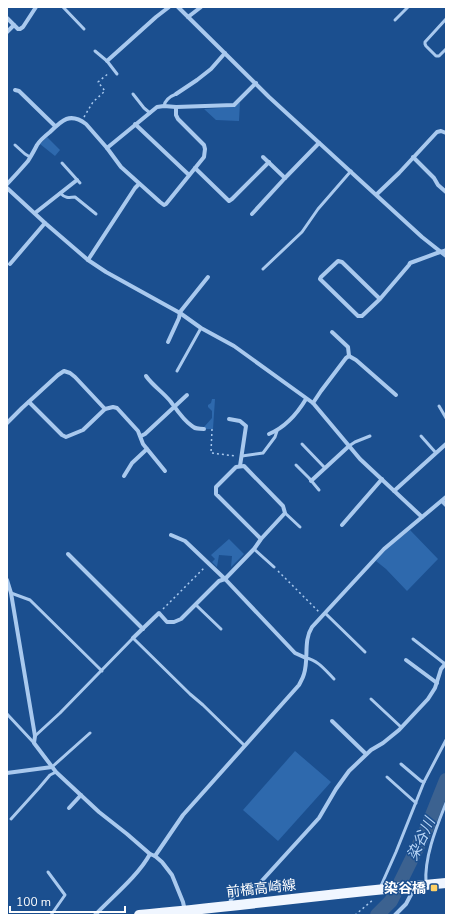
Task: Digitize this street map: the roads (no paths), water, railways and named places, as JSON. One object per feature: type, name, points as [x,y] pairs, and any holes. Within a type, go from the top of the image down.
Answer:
[{"type":"main road","points":[[380,891],[418,885],[446,883]]},
{"type":"main road","name":"前橋高崎線","points":[[140,915],[185,913],[230,906],[380,891]]},
{"type":"street","points":[[7,18],[18,29],[21,28],[36,7]]},
{"type":"street","points":[[107,61],[156,17],[170,7]]},
{"type":"street","points":[[178,7],[269,97],[377,194],[422,237],[446,256]]},
{"type":"street","points":[[188,17],[201,7]]},
{"type":"street","points":[[7,32],[14,25]]},
{"type":"street","points":[[176,94],[211,69],[226,53]]},
{"type":"street","points":[[107,148],[157,107],[234,105],[256,83]]},
{"type":"street","points":[[15,90],[19,91],[56,126]]},
{"type":"street","points":[[7,184],[23,167],[39,142],[62,120],[67,118],[76,118],[86,124],[121,167],[164,205],[204,157],[205,152],[205,147],[202,143],[178,119],[176,115],[176,107]]},
{"type":"street","points":[[136,124],[189,175]]},
{"type":"street","points":[[377,194],[399,173],[437,132],[441,131],[446,133]]},
{"type":"street","points":[[252,214],[319,143]]},
{"type":"street","points":[[263,157],[285,178]]},
{"type":"street","points":[[413,157],[446,192]]},
{"type":"street","points":[[195,168],[229,200],[232,199],[269,162]]},
{"type":"street","points":[[35,213],[60,193],[78,182]]},
{"type":"street","points":[[88,260],[140,184]]},
{"type":"street","points":[[7,188],[88,260],[106,272],[180,313],[201,328],[234,346],[313,403],[349,446],[422,518]]},
{"type":"street","points":[[10,264],[45,223]]},
{"type":"street","points":[[380,299],[340,261],[338,261],[320,279],[358,316],[362,316],[380,299],[410,264],[446,250]]},
{"type":"street","points":[[168,342],[180,313],[208,277]]},
{"type":"street","points":[[332,332],[348,347],[349,356]]},
{"type":"street","points":[[313,403],[349,356]]},
{"type":"street","points":[[349,356],[356,360],[396,395]]},
{"type":"street","points":[[7,423],[64,371],[75,377],[105,409]]},
{"type":"street","points":[[146,376],[192,427],[204,429]]},
{"type":"street","points":[[140,436],[145,434],[186,395]]},
{"type":"street","points":[[269,434],[278,431],[296,414],[306,399]]},
{"type":"street","points":[[29,402],[62,435],[66,437],[83,430],[105,409],[113,407],[117,408],[138,431],[143,444],[165,471]]},
{"type":"street","points":[[229,419],[240,420],[246,426],[240,466]]},
{"type":"street","points":[[394,491],[446,444]]},
{"type":"street","points":[[311,481],[349,446]]},
{"type":"street","points":[[124,476],[130,465],[147,449]]},
{"type":"street","points":[[133,638],[159,613],[167,622],[174,622],[181,619],[218,581],[225,579],[254,549],[261,539],[285,513],[283,506],[244,466],[236,466],[216,487],[216,494],[261,539]]},
{"type":"street","points":[[342,526],[382,479]]},
{"type":"street","points":[[155,856],[183,815],[299,685],[304,676],[308,634],[312,627],[384,549],[446,497]]},
{"type":"street","points":[[442,501],[446,505]]},
{"type":"street","points":[[171,535],[185,541],[225,579],[296,653],[306,658]]},
{"type":"street","points":[[68,554],[143,629]]},
{"type":"street","points":[[7,580],[11,593],[34,742],[56,772],[99,812],[162,862],[172,875],[183,902],[185,913]]},
{"type":"street","points":[[406,660],[437,683]]},
{"type":"street","points":[[230,906],[231,899],[247,884],[254,886],[258,885],[319,818],[342,779],[366,754],[387,740],[401,728],[433,693],[439,674],[446,663]]},
{"type":"street","points":[[332,721],[366,754]]},
{"type":"street","points":[[7,773],[52,767]]},
{"type":"street","points":[[69,808],[81,795]]},
{"type":"street","points":[[95,915],[138,870],[150,854]]},
{"type":"street","points":[[395,915],[406,904],[418,885]]},
{"type":"lane","points":[[63,7],[84,29]]},
{"type":"lane","points":[[395,20],[408,7]]},
{"type":"lane","points":[[446,19],[425,42],[426,46],[436,56],[439,56],[446,49]]},
{"type":"lane","points":[[96,51],[107,61],[117,74]]},
{"type":"lane","points":[[133,94],[150,113]]},
{"type":"lane","points":[[164,106],[164,103],[176,94]]},
{"type":"lane","points":[[14,145],[30,157]]},
{"type":"lane","points":[[62,163],[78,182]]},
{"type":"lane","points":[[263,269],[302,232],[318,209],[351,171]]},
{"type":"lane","points":[[60,193],[67,198],[76,197],[96,214]]},
{"type":"lane","points":[[177,371],[201,328]]},
{"type":"lane","points":[[439,406],[446,418]]},
{"type":"lane","points":[[242,456],[263,453],[278,431]]},
{"type":"lane","points":[[349,446],[370,436]]},
{"type":"lane","points":[[421,436],[436,452]]},
{"type":"lane","points":[[302,444],[325,468]]},
{"type":"lane","points":[[296,465],[319,490]]},
{"type":"lane","points":[[285,513],[300,527]]},
{"type":"lane","points":[[254,549],[274,567]]},
{"type":"lane","points":[[11,593],[30,600],[102,671]]},
{"type":"lane","points":[[196,604],[221,629]]},
{"type":"lane","points":[[324,614],[366,652]]},
{"type":"lane","points":[[34,736],[60,713],[133,638],[244,745]]},
{"type":"lane","points":[[413,639],[446,663]]},
{"type":"lane","points":[[306,658],[312,659],[334,679]]},
{"type":"lane","points":[[371,699],[401,728]]},
{"type":"lane","points":[[7,714],[34,742]]},
{"type":"lane","points":[[52,767],[90,733]]},
{"type":"lane","points":[[380,891],[424,782],[446,740]]},
{"type":"lane","points":[[401,764],[424,782]]},
{"type":"lane","points":[[11,819],[50,774],[56,772]]},
{"type":"lane","points":[[386,777],[416,803]]},
{"type":"lane","points":[[418,885],[426,875],[429,851],[446,803]]},
{"type":"lane","points":[[48,872],[65,895],[52,915]]},
{"type":"waterway","name":"染谷川","points":[[377,915],[391,901],[426,830],[446,780]]},
{"type":"place","name":"染谷橋","points":[[434,888]]}]
